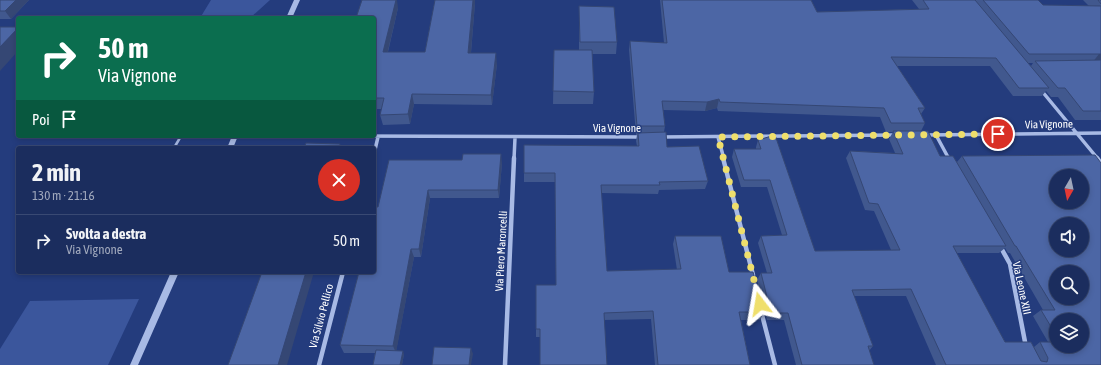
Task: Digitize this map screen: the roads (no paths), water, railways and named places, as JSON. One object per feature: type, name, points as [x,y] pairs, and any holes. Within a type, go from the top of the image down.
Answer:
[{"type":"street","points":[[290,16],[297,0]]},
{"type":"street","points":[[1040,89],[1101,163]]},
{"type":"street","name":"Via Vignone","points":[[921,135],[1101,133]]},
{"type":"street","name":"Via Vignone","points":[[656,137],[899,135]]},
{"type":"street","points":[[936,135],[951,162]]},
{"type":"street","points":[[376,146],[378,137]]},
{"type":"street","name":"Via Vignone","points":[[378,137],[648,137]]},
{"type":"street","points":[[718,137],[754,281]]},
{"type":"street","name":"Via Piero Maroncelli","points":[[504,365],[515,138]]},
{"type":"street","name":"Via Leone XIII","points":[[998,243],[1010,264],[1024,342],[1030,354]]},
{"type":"street","points":[[134,365],[174,274]]},
{"type":"street","name":"Via Silvio Pellico","points":[[319,365],[342,274]]},
{"type":"street","points":[[760,304],[775,365]]}]
